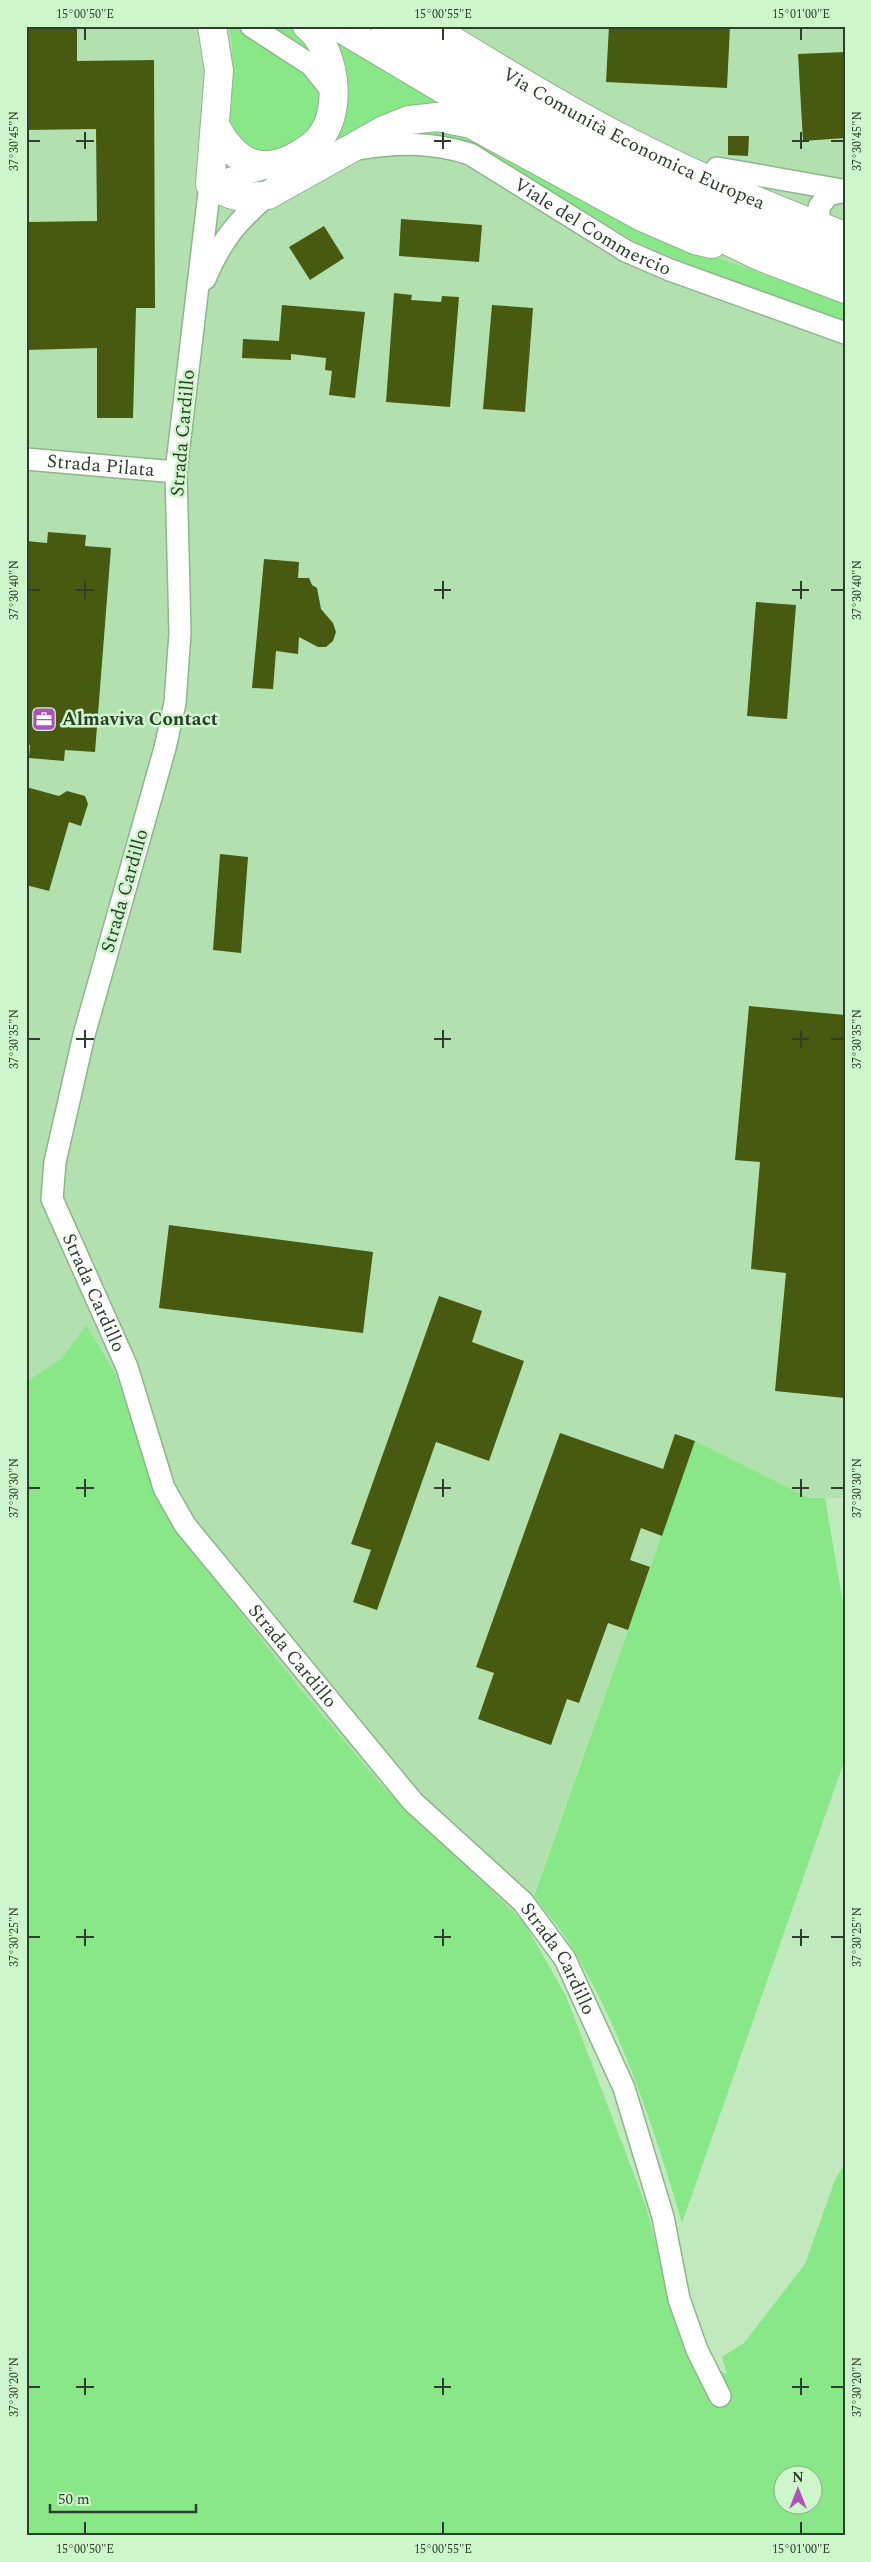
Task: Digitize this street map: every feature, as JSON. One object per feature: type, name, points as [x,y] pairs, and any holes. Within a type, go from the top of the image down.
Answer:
[{"type":"main road","name":"Strada Cardillo","points":[[210,184],[218,71],[212,26]]},
{"type":"main road","points":[[215,125],[230,150],[259,166],[273,166],[289,160],[316,142],[329,122],[333,78],[327,53],[315,33],[307,26]]},
{"type":"main road","points":[[337,26],[525,138],[633,195],[759,256],[845,289]]},
{"type":"main road","points":[[385,26],[492,92],[606,155],[703,205],[845,264]]},
{"type":"main road","name":"Via Comunità Economica Europea","points":[[429,26],[498,69],[619,137],[713,182],[819,227],[845,236]]},
{"type":"main road","points":[[210,184],[229,196],[246,198],[268,195],[340,152],[384,130],[409,120],[437,117],[455,119],[471,124],[642,216],[696,240],[759,256]]},
{"type":"street","points":[[251,26],[311,65],[333,92]]},
{"type":"street","name":"Viale del Commercio","points":[[340,152],[371,147],[424,144],[448,147],[470,154],[626,250],[670,270],[845,333]]},
{"type":"street","points":[[210,184],[273,166]]},
{"type":"street","points":[[713,182],[717,168],[843,191]]},
{"type":"street","name":"Strada Cardillo","points":[[210,184],[176,472],[180,634],[175,703],[165,748],[84,1034],[55,1162],[52,1199],[127,1367],[164,1488],[184,1525],[413,1802],[523,1902],[565,1959],[624,2088],[663,2217],[679,2299],[697,2350],[720,2396]]},
{"type":"street","points":[[819,227],[819,207],[828,195],[843,191]]},
{"type":"street","points":[[196,303],[222,242],[242,216],[268,195]]},
{"type":"street","name":"Strada Pilata","points":[[26,459],[176,472]]},
{"type":"shaded area","points":[[26,26],[845,26],[845,1498],[809,1498],[695,1441],[524,1922],[383,1787],[292,1679],[177,1531],[85,1326],[61,1359],[26,1382]]},
{"type":"green space","points":[[229,26],[239,28],[268,44],[299,69],[320,94],[323,104],[321,115],[316,126],[302,144],[253,155],[229,126],[232,43]]},
{"type":"green space","points":[[270,26],[295,26],[320,61]]},
{"type":"green space","points":[[338,42],[438,103],[420,106],[273,182],[255,183],[271,180],[325,147]]},
{"type":"green space","points":[[444,126],[712,256],[845,303],[845,325],[703,271],[635,241],[511,169],[433,135],[428,129]]},
{"type":"green space","points":[[86,1325],[116,1375],[158,1493],[177,1531],[292,1679],[383,1787],[524,1922],[566,1996],[646,2206],[685,2354],[727,2374],[722,2357],[744,2343],[805,2264],[835,2180],[845,2163],[845,2536],[26,2536],[26,1382],[61,1359]]},
{"type":"green space","points":[[695,1441],[809,1498],[825,1498],[845,1615],[845,1759],[682,2223],[649,2119],[607,2014],[570,1944],[534,1896]]},
{"type":"building","points":[[26,26],[77,26],[77,61],[154,60],[155,308],[136,308],[133,418],[97,418],[97,348],[26,350],[26,222],[97,221],[96,129],[26,130]]},
{"type":"building","points":[[609,26],[730,26],[727,88],[606,82]]},
{"type":"building","points":[[845,52],[845,138],[803,141],[798,54]]},
{"type":"building","points":[[728,136],[749,136],[748,156],[728,155]]},
{"type":"building","points":[[401,219],[482,225],[479,262],[399,256]]},
{"type":"building","points":[[324,226],[344,258],[310,280],[289,247]]},
{"type":"building","points":[[394,293],[412,295],[411,300],[441,302],[442,296],[459,297],[450,407],[386,402]]},
{"type":"building","points":[[282,305],[365,312],[355,398],[329,395],[332,371],[325,370],[326,358],[291,354],[291,360],[242,358],[243,339],[279,341]]},
{"type":"building","points":[[492,305],[533,308],[525,412],[483,409]]},
{"type":"building","points":[[48,532],[86,535],[85,546],[111,548],[95,752],[65,750],[64,761],[29,758],[30,745],[26,745],[26,541],[47,543]]},
{"type":"building","points":[[264,559],[299,562],[298,578],[309,578],[312,585],[317,588],[321,609],[333,623],[336,632],[333,641],[326,647],[318,647],[299,637],[298,654],[276,651],[273,689],[252,688]]},
{"type":"building","points":[[756,602],[796,605],[787,719],[747,716]]},
{"type":"building","points":[[26,787],[59,796],[67,791],[85,796],[88,804],[81,826],[69,822],[49,891],[26,885]]},
{"type":"building","points":[[220,854],[248,857],[241,953],[213,950]]},
{"type":"building","points":[[749,1006],[845,1015],[845,1398],[775,1391],[786,1273],[751,1269],[760,1162],[735,1160]]},
{"type":"building","points":[[169,1225],[373,1252],[363,1333],[159,1308]]},
{"type":"building","points":[[439,1296],[482,1311],[472,1342],[524,1361],[489,1461],[436,1442],[377,1610],[353,1602],[371,1550],[351,1544]]},
{"type":"building","points":[[560,1433],[663,1469],[675,1434],[695,1441],[662,1536],[641,1528],[630,1560],[650,1567],[628,1630],[608,1623],[579,1703],[567,1699],[551,1745],[478,1719],[494,1673],[476,1667]]},
{"type":"place","name":"Almaviva Contact","points":[[44,719]]}]
